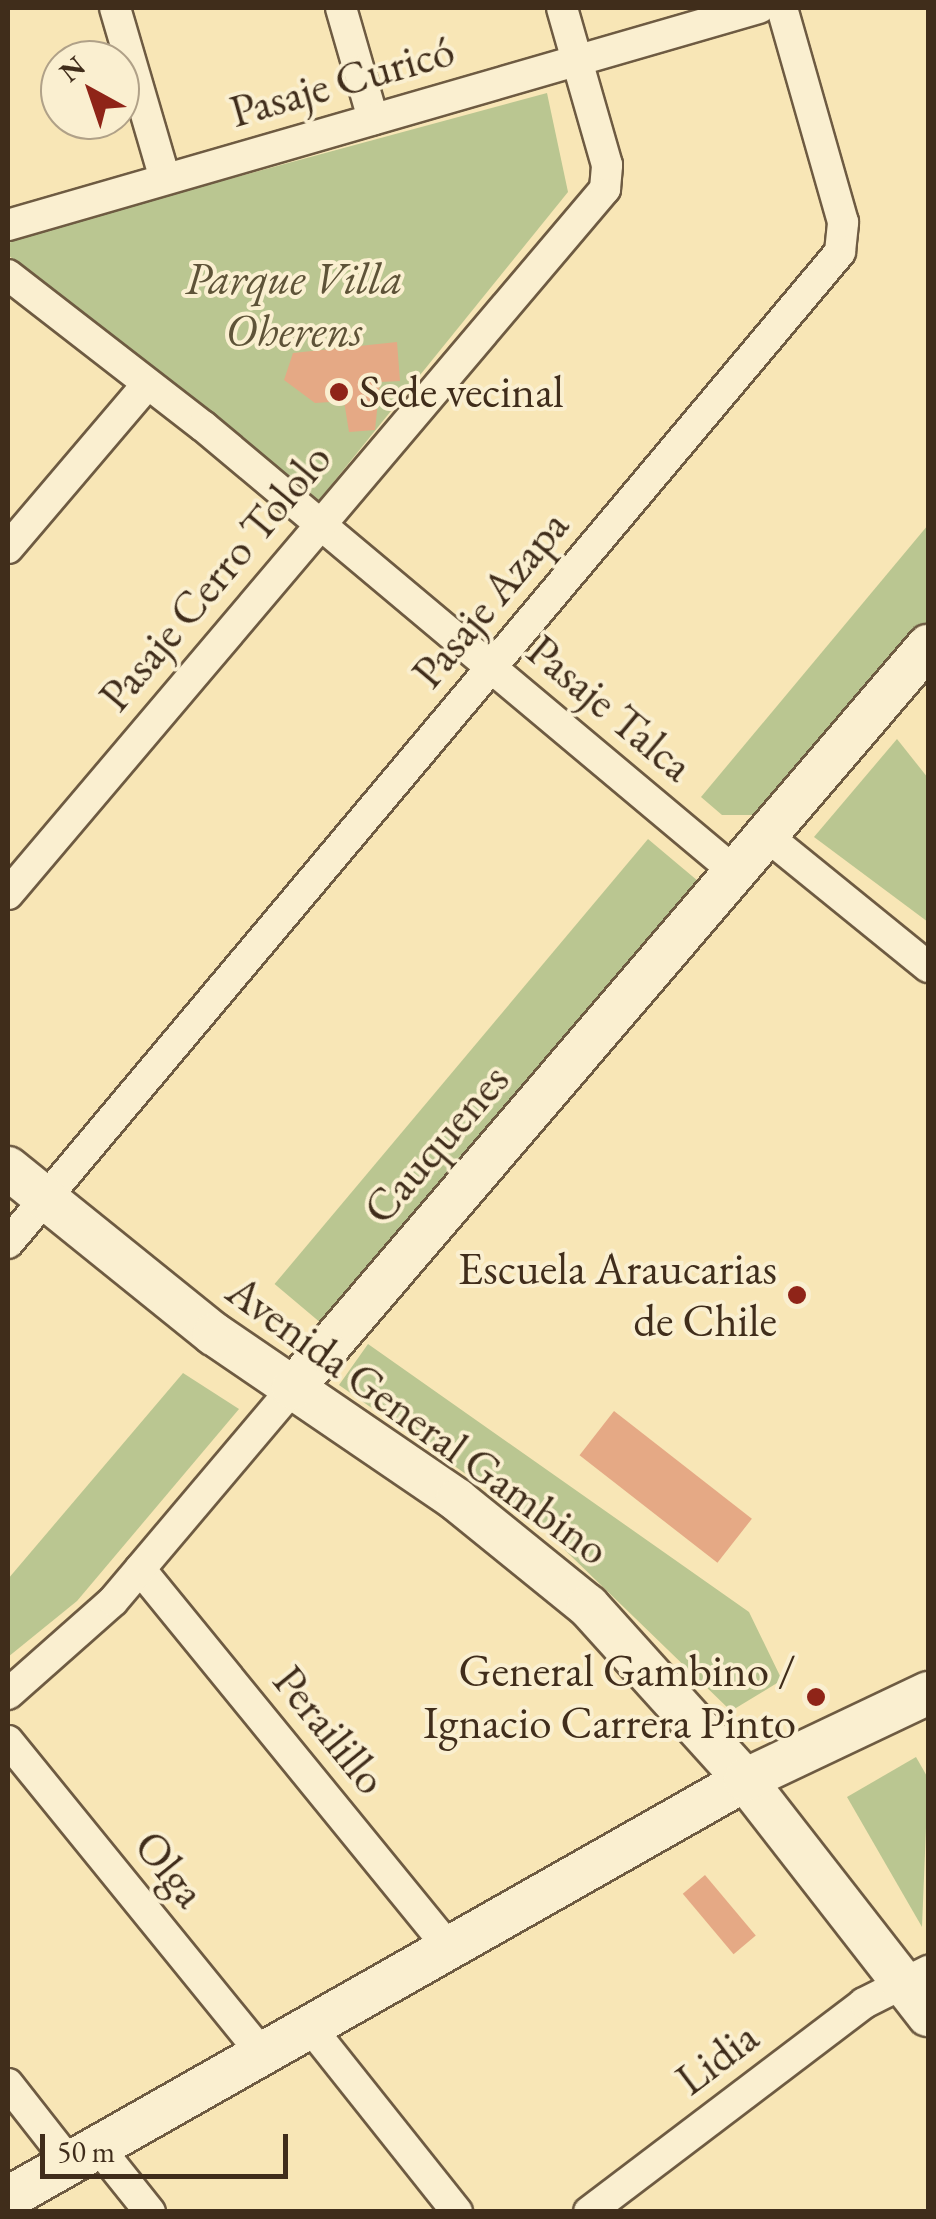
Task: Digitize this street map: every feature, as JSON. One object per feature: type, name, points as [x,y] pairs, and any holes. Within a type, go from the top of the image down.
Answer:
[{"type":"street","points":[[116,8],[165,180]]},
{"type":"street","points":[[340,8],[373,120]]},
{"type":"street","name":"Pasaje Cerro Tololo","points":[[8,894],[318,522],[605,189],[562,8]]},
{"type":"street","name":"Pasaje Curicó","points":[[8,225],[759,8]]},
{"type":"street","name":"Pasaje Azapa","points":[[8,1243],[840,252],[843,222],[782,8]]},
{"type":"street","name":"Pasaje Talca","points":[[8,275],[144,388],[318,522],[736,872]]},
{"type":"street","points":[[8,548],[144,388]]},
{"type":"street","name":"Cauquenes","points":[[8,1694],[140,1569],[928,646]]},
{"type":"street","points":[[767,836],[928,967]]},
{"type":"street","name":"Avenida General Gambino","points":[[8,1168],[293,1388],[552,1574],[745,1780],[921,1991]]},
{"type":"street","name":"Perailillo","points":[[140,1569],[449,1948]]},
{"type":"street","points":[[8,2198],[745,1780],[928,1692]]},
{"type":"street","name":"Olga","points":[[8,1741],[262,2054]]},
{"type":"street","name":"Lidia","points":[[590,2212],[864,2003],[921,1991]]},
{"type":"street","points":[[310,2027],[456,2212]]},
{"type":"street","points":[[8,2084],[150,2212]]},
{"type":"green space","name":"Parque Villa Oherens","points":[[547,93],[568,192],[315,505],[8,255],[11,238]]},
{"type":"green space","points":[[928,525],[928,626],[770,815],[722,815],[701,797]]},
{"type":"green space","points":[[897,739],[928,778],[928,922],[814,837]]},
{"type":"green space","points":[[648,839],[702,885],[329,1330],[275,1284]]},
{"type":"green space","points":[[368,1344],[749,1612],[782,1680],[731,1711],[540,1526],[339,1385]]},
{"type":"green space","points":[[183,1373],[239,1409],[77,1601],[8,1657],[8,1579]]},
{"type":"green space","points":[[916,1757],[928,1778],[922,1927],[847,1797]]},
{"type":"building","name":"Sede vecinal","points":[[397,342],[400,381],[380,382],[375,430],[349,432],[344,401],[315,403],[284,380],[293,353]]},
{"type":"building","points":[[614,1411],[752,1519],[717,1563],[580,1455]]},
{"type":"building","points":[[705,1875],[756,1936],[734,1954],[683,1894]]},
{"type":"place","name":"Sede vecinal","points":[[339,392]]},
{"type":"place","name":"Escuela Araucarias de Chile","points":[[797,1295]]},
{"type":"place","name":"General Gambino / Ignacio Carrera Pinto","points":[[816,1697]]}]
